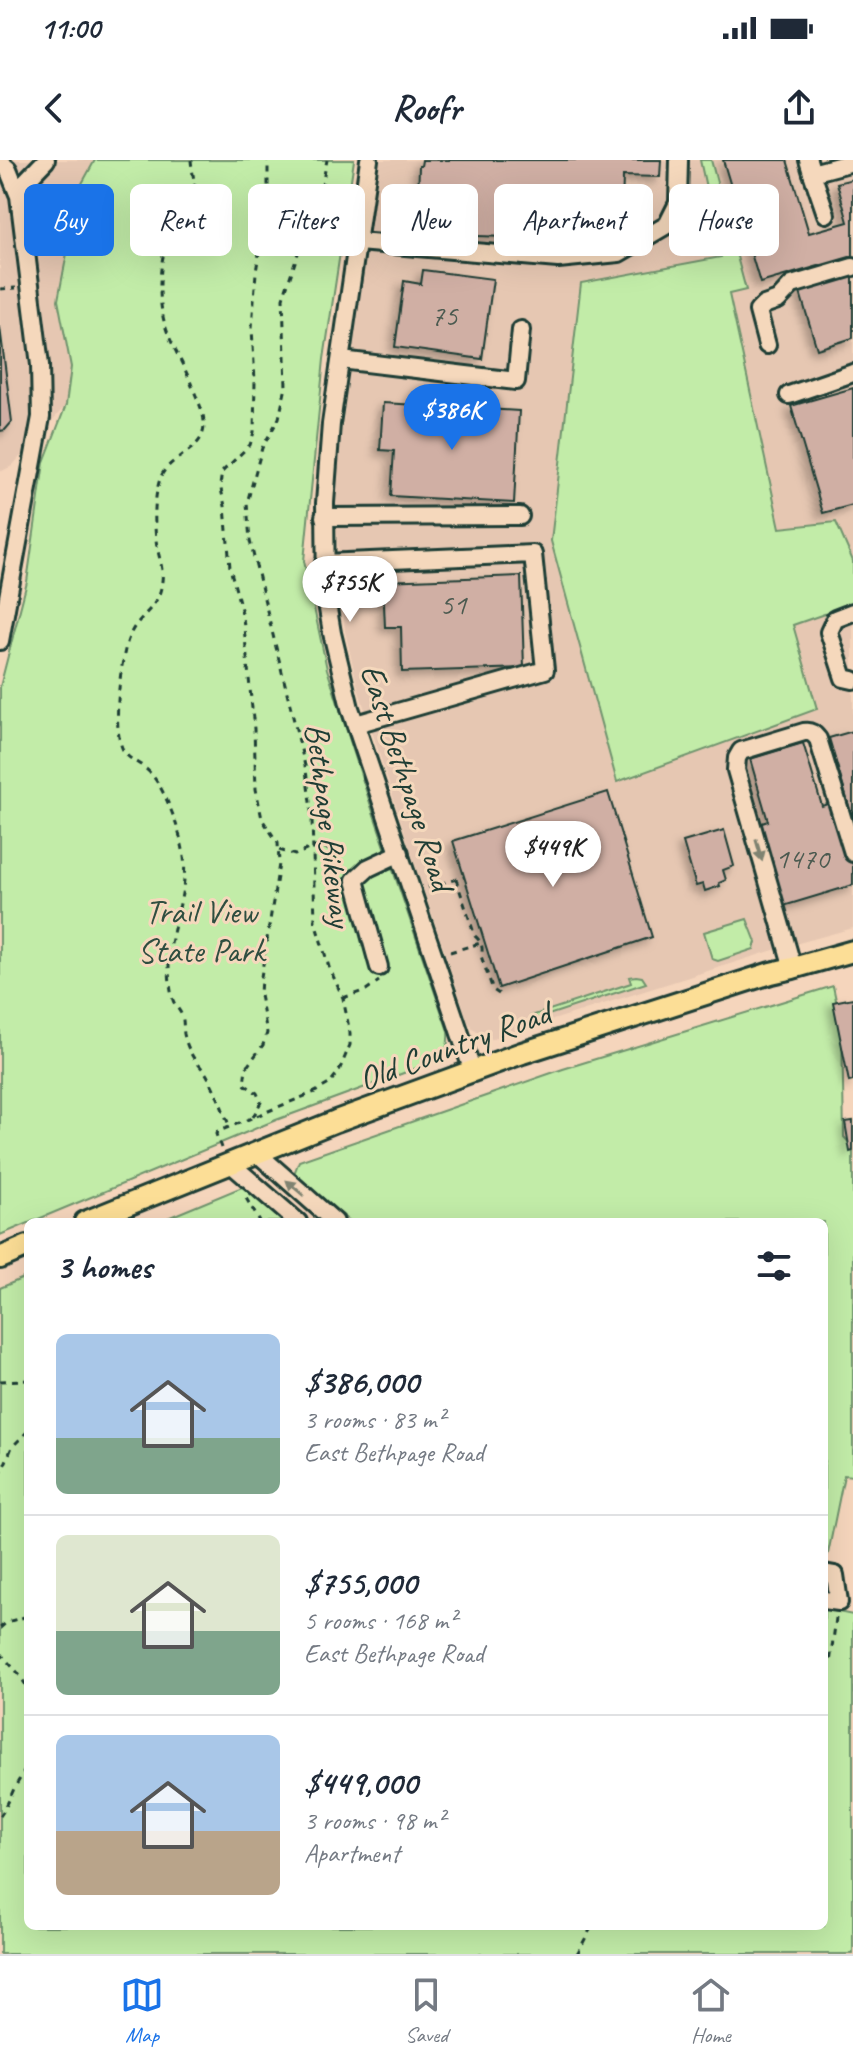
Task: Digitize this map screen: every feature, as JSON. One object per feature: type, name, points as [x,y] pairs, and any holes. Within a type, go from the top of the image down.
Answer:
[{"type":"main road","name":"Old Country Road","points":[[94,1218],[336,1121],[522,1053],[771,973],[853,951]]},
{"type":"main road","points":[[0,1258],[24,1248]]},
{"type":"street","points":[[17,190],[46,160]]},
{"type":"street","name":"East Bethpage Road","points":[[365,190],[369,160]]},
{"type":"street","points":[[365,243],[558,259],[619,253],[667,225],[678,203],[679,160]]},
{"type":"street","points":[[826,214],[810,166],[853,162]]},
{"type":"street","points":[[0,641],[41,417],[40,365],[19,196],[5,163]]},
{"type":"street","name":"East Bethpage Road","points":[[356,256],[331,424],[324,517],[326,597],[332,633],[356,724],[473,1072]]},
{"type":"street","points":[[767,345],[758,311],[764,305],[778,300],[792,285],[853,267]]},
{"type":"street","points":[[341,360],[516,381],[521,330]]},
{"type":"street","points":[[789,395],[853,373]]},
{"type":"street","points":[[324,517],[520,516]]},
{"type":"street","points":[[324,563],[533,554],[545,670],[356,724]]},
{"type":"street","points":[[853,612],[835,619],[829,632],[844,678],[853,680]]},
{"type":"street","points":[[793,968],[737,775],[737,758],[741,751],[810,732],[818,739],[853,853]]},
{"type":"street","points":[[379,967],[355,880],[368,868],[400,853]]},
{"type":"street","points":[[257,1153],[330,1218]]},
{"type":"street","points":[[231,1164],[293,1218]]},
{"type":"street","points":[[828,1574],[835,1575],[831,1601]]},
{"type":"path","points":[[191,160],[195,215],[185,230],[165,248],[161,309],[202,411],[204,425],[202,440],[170,462],[159,481],[155,517],[163,579],[156,603],[128,639],[118,716],[120,741],[125,753],[147,769],[157,783],[167,801],[182,846],[185,870],[169,964],[174,1002],[183,1016],[184,1035],[191,1055],[209,1079],[230,1127]]},
{"type":"path","points":[[253,1117],[261,1102],[257,1093],[244,1084],[246,1068],[263,1045],[267,1033],[260,995],[279,850],[278,843],[262,819],[256,789],[254,729],[243,617],[230,568],[225,506],[220,485],[222,472],[250,445],[254,432],[252,328],[256,272],[268,197],[268,160]]},
{"type":"path","name":"Bethpage Bikeway","points":[[218,1142],[217,1132],[329,1084],[339,1071],[350,1045],[343,998],[329,967],[315,922],[312,818],[306,770],[250,541],[247,503],[262,448],[279,418],[286,387],[283,298],[319,200],[327,160]]},
{"type":"path","points":[[0,289],[21,287]]},
{"type":"path","points":[[279,850],[295,855],[313,847],[326,848],[333,853],[343,875],[355,880]]},
{"type":"path","points":[[424,888],[464,877]]},
{"type":"path","points":[[456,879],[475,936],[482,943],[481,956],[493,990],[499,994]]},
{"type":"path","points":[[446,953],[482,943]]},
{"type":"path","points":[[343,998],[366,990],[381,979],[379,967]]},
{"type":"path","points":[[242,1191],[258,1218]]},
{"type":"path","points":[[0,1381],[24,1380]]},
{"type":"path","points":[[0,1476],[12,1447],[24,1435]]},
{"type":"path","points":[[828,1665],[831,1601]]},
{"type":"path","points":[[0,1628],[7,1622],[24,1617]]},
{"type":"path","points":[[0,1653],[24,1682]]},
{"type":"path","points":[[0,1816],[24,1773]]},
{"type":"path","points":[[577,1954],[590,1930]]},
{"type":"shaded area","points":[[0,160],[99,160],[96,184],[24,184],[24,256],[86,256],[66,405],[12,466],[0,472]]},
{"type":"shaded area","points":[[375,160],[853,160],[853,928],[493,1039],[485,1038],[473,1029],[358,688],[345,631],[336,520],[337,471]]},
{"type":"green space","name":"Trail View State Park","points":[[95,160],[354,160],[350,184],[248,184],[248,256],[340,256],[324,359],[304,561],[327,669],[448,1031],[448,1040],[445,1051],[436,1061],[276,1120],[41,1218],[24,1218],[24,1225],[0,1235],[0,687],[27,582],[44,462],[66,405],[71,367],[58,300],[66,256],[114,256],[114,184],[82,184]]},
{"type":"green space","points":[[700,160],[711,160],[717,184],[705,184]]},
{"type":"green space","points":[[737,256],[746,290],[729,294],[780,528],[836,522],[853,561],[853,604],[793,625],[817,709],[617,782],[551,541],[581,283]]},
{"type":"green space","points":[[747,919],[756,942],[754,949],[718,961],[712,959],[704,932]]},
{"type":"green space","points":[[629,977],[642,977],[646,983],[533,1020],[531,1016],[631,983]]},
{"type":"green space","points":[[833,986],[842,1028],[844,1137],[853,1147],[853,1476],[844,1475],[828,1554],[828,1218],[346,1218],[294,1174],[299,1161],[563,1069]]},
{"type":"green space","points":[[242,1187],[249,1189],[280,1218],[168,1218]]},
{"type":"green space","points":[[24,1278],[24,1930],[828,1930],[828,1610],[853,1615],[853,1954],[0,1954],[0,1288]]},
{"type":"building","points":[[422,160],[661,160],[660,177],[623,176],[623,184],[494,184],[494,237],[478,236],[478,184],[418,184]]},
{"type":"building","points":[[723,160],[787,160],[809,233],[848,222],[837,183],[853,179],[853,256],[760,283],[752,256],[779,256],[779,184],[730,184]]},
{"type":"building","points":[[423,270],[493,279],[482,359],[395,347],[404,281],[421,284]]},
{"type":"building","points":[[853,273],[853,338],[817,349],[799,289]]},
{"type":"building","points":[[0,327],[12,422],[0,431]]},
{"type":"building","points":[[853,388],[853,505],[823,513],[791,406]]},
{"type":"building","points":[[383,403],[519,411],[514,503],[391,496],[394,451],[380,450]]},
{"type":"building","points":[[521,576],[524,668],[402,672],[401,627],[385,627],[383,581]]},
{"type":"building","points":[[853,731],[853,820],[829,738]]},
{"type":"building","points":[[803,743],[822,806],[833,802],[853,865],[853,885],[780,907],[756,825],[768,821],[750,759]]},
{"type":"building","points":[[608,792],[652,937],[499,988],[453,841]]},
{"type":"building","points":[[724,830],[734,866],[723,870],[726,880],[719,883],[720,886],[705,891],[703,884],[696,886],[683,842]]},
{"type":"building","points":[[853,998],[853,1081],[849,1082],[833,1002]]},
{"type":"building","points":[[853,1121],[853,1151],[850,1152],[845,1122]]}]
